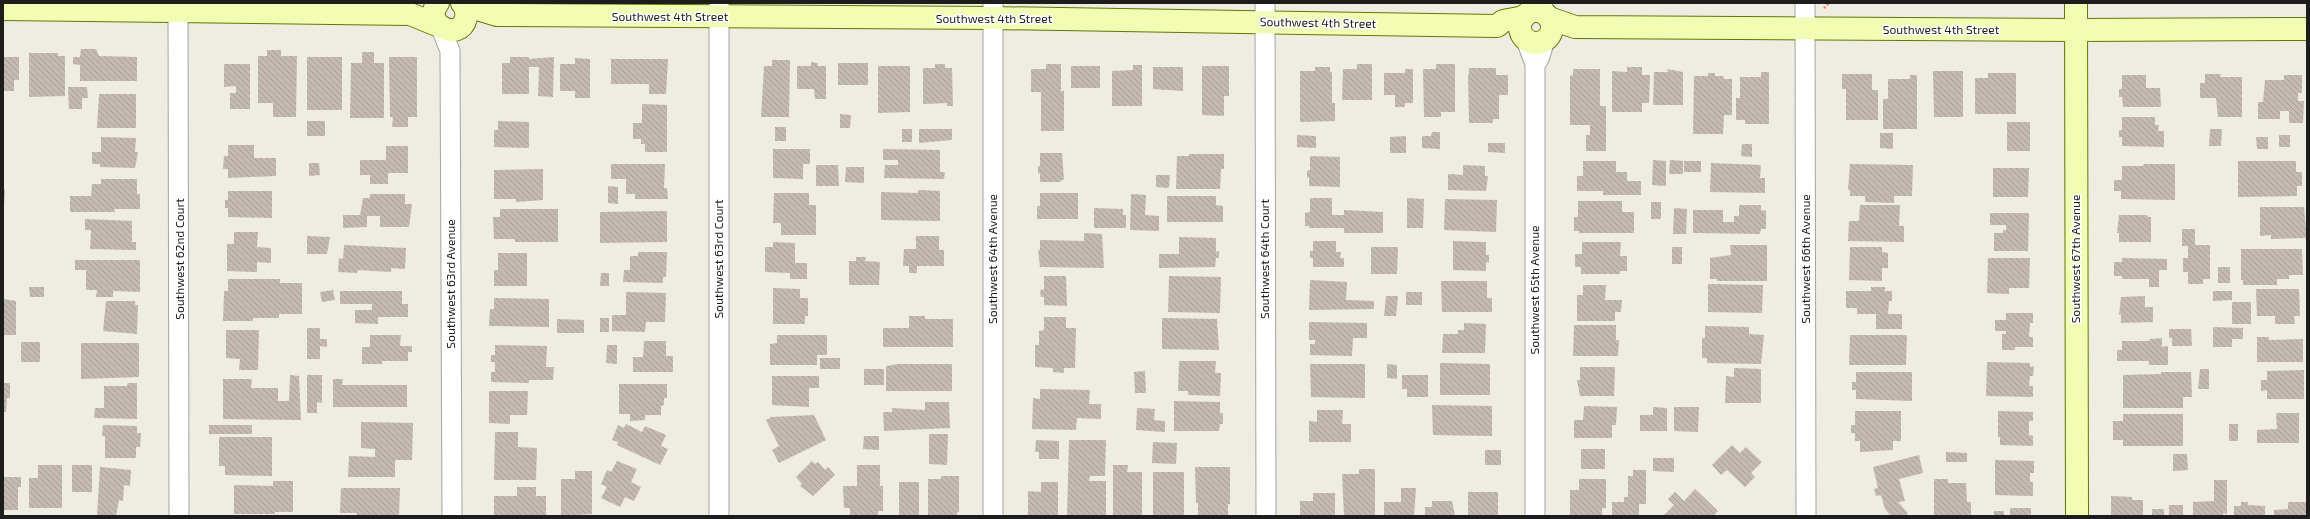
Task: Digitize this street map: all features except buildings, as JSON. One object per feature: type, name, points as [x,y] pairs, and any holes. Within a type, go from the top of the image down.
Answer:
[{"type":"street","name":"Southwest 4th Street","points":[[410,14],[418,8],[437,3]]},
{"type":"street","name":"Southwest 4th Street","points":[[437,3],[433,16],[457,15],[486,11],[491,15],[719,10],[993,11],[1266,13],[1496,26],[1502,30],[1536,23],[1575,27],[1805,29],[2307,29]]},
{"type":"street","name":"Southwest 66th Avenue","points":[[1805,3],[1806,516]]},
{"type":"street","name":"Southwest 67th Avenue","points":[[2076,3],[2077,516]]},
{"type":"street","name":"Southwest 4th Street","points":[[3,9],[178,7],[457,15]]},
{"type":"street","name":"Southwest 62nd Court","points":[[178,7],[179,516]]},
{"type":"street","name":"Southwest 63rd Court","points":[[719,10],[719,516]]},
{"type":"street","name":"Southwest 64th Avenue","points":[[993,11],[993,516]]},
{"type":"street","name":"Southwest 64th Court","points":[[1266,13],[1266,516]]},
{"type":"street","name":"Southwest 63rd Avenue","points":[[452,516],[450,51],[457,15]]},
{"type":"street","name":"Southwest 65th Avenue","points":[[1536,23],[1536,516]]}]
